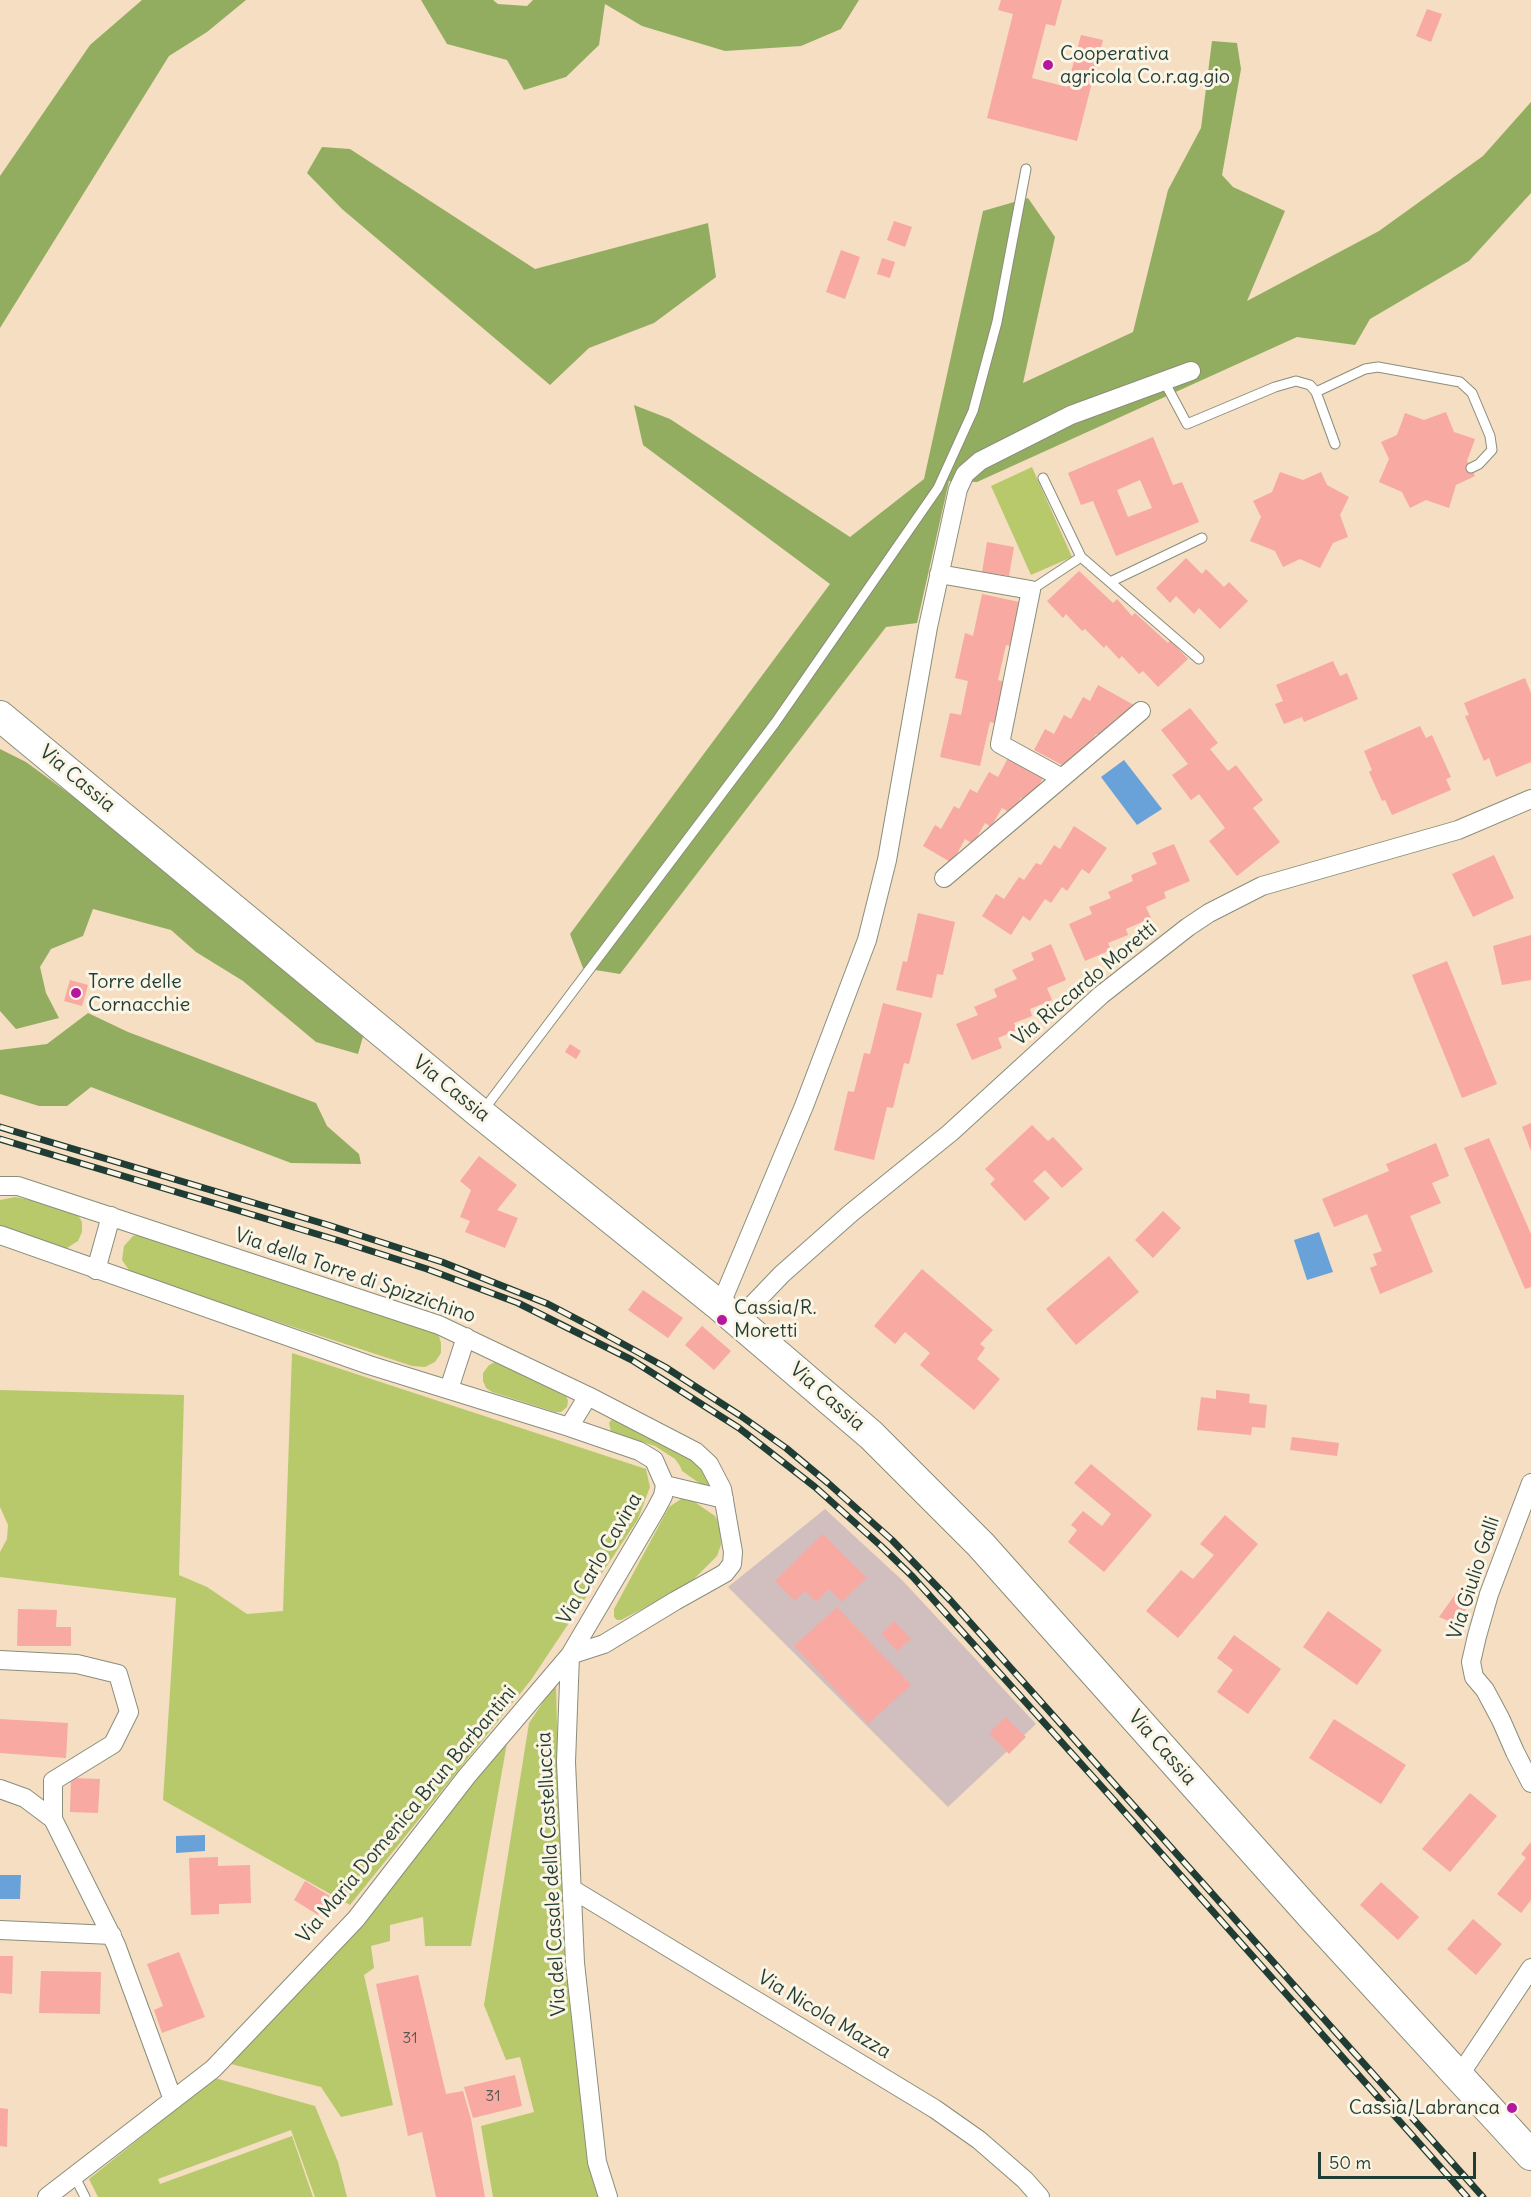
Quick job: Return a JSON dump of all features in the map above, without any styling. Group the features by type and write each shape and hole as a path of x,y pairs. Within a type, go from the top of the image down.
{"main road":[{"name":"Via Cassia","path":"0,716 481,1114 729,1313 871,1434 981,1545 1311,1915 1531,2155"}],"street":[{"path":"729,1313 867,940 887,860 927,627 958,489 965,474 980,461 1071,415 1191,371"},
{"path":"939,574 1031,590 1000,744 1062,778"},
{"path":"944,878 1141,711"},
{"name":"Via Riccardo Moretti","path":"729,1313 782,1274 950,1133 1101,995 1209,913 1262,886 1458,830 1531,799"},
{"name":"Via della Torre di Spizzichino","path":"0,1186 18,1186 111,1216 407,1313 466,1337 696,1452 709,1464 717,1477 724,1498"},
{"path":"96,1270 111,1216"},
{"path":"0,1235 369,1365 570,1427 639,1451 654,1460 665,1485 724,1498 733,1552 732,1564 725,1573 604,1644 570,1655"},
{"path":"449,1389 466,1337"},
{"path":"570,1427 588,1396"},
{"name":"Via Giulio Galli","path":"1531,1483 1489,1594 1471,1662 1474,1677 1497,1712 1531,1783"},
{"name":"Via Carlo Cavina","path":"570,1655 655,1511 663,1496 665,1485"},
{"name":"Via del Casale della Castelluccia","path":"570,1655 566,1762 576,1963 597,2162 608,2197"},
{"name":"Via Maria Domenica Brun Barbantini","path":"46,2197 213,2069 356,1919 467,1776 570,1655"},
{"path":"0,1660 77,1664 118,1674 129,1712 113,1744 53,1781 53,1819"},
{"path":"0,1789 25,1798 53,1819 112,1935 173,2100"},
{"name":"Via Nicola Mazza","path":"572,1889 935,2109 979,2140 1025,2180 1040,2197"},
{"path":"0,1930 112,1935"},
{"path":"1459,2076 1531,1968"}],"lane":[{"path":"481,1114 775,723 938,488 973,411 997,322 1026,169"},
{"path":"1316,392 1365,369 1378,367 1460,382 1472,393 1490,436 1492,450 1479,464 1471,468"},
{"path":"1164,381 1187,424 1275,387 1296,381 1310,386 1316,392 1335,444"},
{"path":"1043,478 1081,556 1199,659"},
{"path":"1110,582 1202,538"},
{"path":"1031,590 1081,556"},
{"path":"74,2175 85,2197"}],"shaded area":[{"path":"825,1509 902,1580 1036,1724 948,1807 728,1587"}],"green space":[{"path":"142,0 246,0 207,32 169,56 0,328 0,176 90,45"},
{"path":"421,0 493,0 498,4 527,6 533,0 859,0 841,29 801,46 725,51 642,26 605,4 599,45 566,77 524,90 507,60 447,44"},
{"path":"1212,41 1237,43 1241,69 1222,175 1233,187 1285,211 1247,301 1379,231 1483,156 1531,102 1531,193 1469,261 1370,319 1355,345 1297,337 977,482 949,481 917,623 886,627 620,974 583,968 570,934 830,584 643,445 634,405 670,419 850,537 924,479 983,211 1028,198 1055,237 1023,383 1133,332 1168,190 1201,128"},
{"path":"322,147 350,149 535,269 708,223 716,277 654,323 589,348 550,385 342,209 307,173"},
{"path":"1032,467 1072,557 1031,575 991,486"},
{"path":"0,749 26,762 221,905 364,1033 358,1054 316,1042 243,981 196,952 171,930 93,909 83,936 51,949 40,967 46,993 59,1018 16,1029 0,1011"},
{"path":"88,1013 128,1032 316,1103 327,1126 359,1154 361,1164 291,1163 91,1087 67,1106 39,1106 0,1094 0,1050 47,1044"},
{"path":"15,1197 67,1207 76,1212 82,1222 82,1232 78,1241 67,1248 54,1248 0,1230 0,1200"},
{"path":"148,1233 438,1333 441,1353 435,1362 425,1367 412,1366 138,1276 129,1270 122,1260 124,1246 133,1236"},
{"path":"292,1353 646,1469 650,1487 638,1519 531,1680 350,1905 163,1800 176,1598 0,1577 0,1552 7,1539 8,1525 0,1507 0,1390 184,1395 179,1575 207,1587 247,1614 283,1611"},
{"path":"497,1361 566,1395 567,1407 561,1412 555,1412 492,1392 486,1388 483,1373 489,1365"},
{"path":"612,1419 617,1419 698,1464 705,1471 711,1485 702,1485 682,1471 675,1459 655,1446 611,1432 609,1423"},
{"path":"689,1498 715,1516 720,1525 721,1545 717,1556 688,1585 617,1620 614,1617 614,1609 669,1507 681,1499"},
{"path":"556,1683 558,1768 601,2197 493,2197 481,2126 534,2112 520,2057 506,2060 484,2005 529,1723"},
{"path":"507,1743 471,1946 425,1946 423,1917 390,1925 390,1941 371,1946 374,1968 364,1975 393,2105 341,2117 321,2087 227,2063"},
{"path":"215,2078 315,2106 338,2162 347,2197 315,2197 291,2130 158,2179 160,2184 292,2136 313,2197 98,2197 89,2179"}],"water":[{"path":"1124,760 1162,809 1137,825 1101,777"},
{"path":"1319,1232 1333,1272 1307,1280 1294,1240"},
{"path":"205,1835 205,1851 176,1853 176,1836"},
{"path":"0,1875 21,1875 20,1899 0,1899"}],"building":[{"path":"1001,0 1062,0 1055,26 1046,24 1032,78 1067,87 1081,35 1103,40 1077,141 987,118 1013,14 998,10"},
{"path":"1427,9 1442,14 1431,42 1416,36"},
{"path":"894,221 912,227 905,247 887,240"},
{"path":"841,250 860,257 845,299 826,292"},
{"path":"882,258 895,262 890,278 877,274"},
{"path":"1446,412 1454,432 1475,439 1467,461 1475,476 1456,485 1449,508 1426,500 1410,508 1402,492 1379,482 1389,459 1381,442 1397,435 1405,413 1424,420"},
{"path":"1153,437 1173,485 1182,482 1199,522 1116,556 1093,501 1081,505 1068,473","holes":["1140,480 1152,508 1128,517 1117,490"]},
{"path":"1280,472 1303,480 1321,472 1327,485 1349,497 1340,515 1348,537 1333,543 1320,568 1300,559 1283,567 1275,551 1250,541 1261,517 1253,501 1272,492"},
{"path":"987,542 1014,547 1009,576 982,572"},
{"path":"1186,558 1202,574 1206,569 1224,587 1229,582 1248,601 1220,629 1199,608 1194,614 1176,596 1170,603 1156,588"},
{"path":"1079,571 1113,603 1117,599 1132,616 1135,613 1168,643 1170,640 1188,659 1158,687 1143,671 1139,674 1122,656 1119,659 1106,645 1104,648 1085,629 1082,631 1066,614 1063,618 1047,601"},
{"path":"982,594 1024,603 1014,647 1006,645 998,680 1008,683 999,724 990,722 980,766 940,757 950,713 961,715 968,681 955,678 965,633 973,636"},
{"path":"1333,661 1340,676 1347,673 1358,699 1304,722 1302,717 1284,724 1275,704 1283,701 1276,685"},
{"path":"1525,678 1531,693 1531,762 1496,777 1489,758 1484,761 1465,716 1469,715 1464,703"},
{"path":"1098,685 1134,705 1125,722 1116,718 1105,738 1096,734 1084,754 1078,751 1068,768 1034,750 1045,729 1054,734 1064,715 1071,719 1083,697 1090,701"},
{"path":"1190,708 1218,743 1210,749 1228,771 1236,765 1263,800 1253,808 1280,842 1237,876 1209,841 1225,828 1199,794 1191,800 1172,775 1188,764 1161,730"},
{"path":"1420,726 1426,738 1432,735 1451,777 1446,779 1451,790 1392,815 1385,800 1382,801 1369,772 1372,770 1364,751"},
{"path":"1008,758 1043,778 1029,802 1021,798 1012,814 1002,808 991,827 985,823 973,844 965,839 952,863 923,846 935,825 941,829 954,806 959,809 970,789 977,793 989,772 998,777"},
{"path":"1074,826 1107,848 1089,874 1082,869 1067,891 1062,887 1051,903 1045,899 1030,921 1023,916 1011,935 982,916 996,894 1004,899 1019,877 1024,880 1036,863 1041,865 1054,845 1060,849"},
{"path":"1174,844 1190,881 1164,892 1166,898 1146,907 1151,918 1126,929 1128,935 1108,943 1111,950 1085,961 1069,924 1092,914 1089,907 1111,898 1108,892 1133,881 1131,875 1157,864 1152,853"},
{"path":"1494,855 1514,898 1473,917 1452,874"},
{"path":"918,913 955,922 943,975 937,974 932,998 896,990 903,961 907,962"},
{"path":"1531,935 1531,980 1502,985 1493,946"},
{"path":"1051,944 1066,980 1047,988 1052,1000 1030,1009 1032,1016 1014,1023 1017,1030 998,1038 1002,1048 972,1060 956,1024 978,1015 974,1007 997,997 994,989 1017,979 1012,970 1034,960 1031,953"},
{"path":"1447,961 1497,1084 1462,1098 1412,975"},
{"name":"Torre delle Cornacchie","path":"70,980 88,985 82,1006 64,1001"},
{"path":"883,1003 922,1013 909,1064 904,1063 893,1108 887,1107 874,1160 834,1150 848,1091 854,1092 864,1053 870,1054"},
{"path":"570,1044 581,1051 576,1059 565,1052"},
{"path":"1531,1123 1531,1151 1522,1127"},
{"path":"1032,1125 1048,1141 1053,1137 1083,1169 1062,1188 1045,1170 1033,1181 1050,1198 1025,1221 990,1184 995,1179 985,1169"},
{"path":"1489,1138 1531,1234 1531,1287 1525,1289 1464,1148"},
{"path":"1436,1143 1449,1176 1432,1183 1441,1203 1410,1216 1433,1272 1380,1294 1370,1268 1377,1265 1373,1254 1382,1251 1367,1214 1334,1227 1322,1199 1389,1171 1386,1164"},
{"path":"479,1156 517,1185 497,1210 518,1218 505,1248 465,1232 470,1221 460,1217 471,1190 460,1181"},
{"path":"1163,1211 1181,1228 1153,1258 1135,1240"},
{"path":"1109,1256 1139,1292 1076,1345 1046,1309"},
{"path":"922,1269 993,1330 980,1344 985,1348 977,1359 1000,1379 974,1410 920,1365 930,1353 905,1332 895,1344 874,1326"},
{"path":"643,1290 683,1318 668,1338 628,1310"},
{"path":"702,1326 731,1351 714,1370 685,1345"},
{"path":"1216,1390 1250,1394 1249,1403 1267,1405 1265,1428 1252,1427 1251,1435 1197,1430 1201,1397 1216,1399"},
{"path":"1292,1437 1339,1443 1337,1456 1290,1450"},
{"path":"1091,1464 1152,1515 1104,1572 1068,1542 1077,1530 1071,1525 1083,1511 1102,1526 1111,1514 1074,1483"},
{"path":"1225,1515 1258,1544 1178,1638 1146,1611 1181,1570 1193,1579 1214,1555 1200,1544"},
{"path":"823,1534 867,1578 842,1602 829,1589 816,1602 805,1591 795,1601 775,1581"},
{"path":"1462,1585 1471,1589 1463,1619 1456,1616 1453,1623 1439,1617"},
{"path":"837,1607 911,1685 868,1724 794,1646"},
{"path":"18,1609 57,1610 56,1627 71,1627 71,1646 17,1646"},
{"path":"1328,1611 1382,1650 1357,1685 1303,1647"},
{"path":"894,1621 911,1639 897,1651 881,1634"},
{"path":"1234,1635 1281,1669 1248,1714 1217,1692 1233,1670 1217,1658"},
{"path":"1006,1717 1026,1737 1009,1754 989,1733"},
{"path":"0,1719 68,1723 66,1758 0,1753"},
{"path":"1334,1719 1406,1765 1381,1804 1309,1758"},
{"path":"71,1778 100,1779 98,1813 70,1812"},
{"path":"1470,1793 1497,1816 1450,1872 1422,1849"},
{"path":"1531,1842 1531,1900 1521,1913 1497,1894 1526,1858 1521,1854"},
{"path":"218,1857 218,1866 250,1865 251,1903 219,1904 219,1914 191,1915 189,1858"},
{"path":"305,1881 330,1896 318,1915 294,1900"},
{"path":"1381,1882 1419,1917 1398,1940 1360,1905"},
{"path":"1473,1919 1502,1944 1476,1975 1447,1949"},
{"path":"179,1952 205,2017 162,2033 154,2010 163,2006 147,1964"},
{"path":"0,1956 13,1956 12,1994 0,1993"},
{"path":"41,1971 101,1972 100,2014 39,2013"},
{"path":"418,1975 446,2094 463,2091 471,2119 485,2197 436,2197 422,2132 408,2136 376,1984"},
{"path":"515,2075 522,2106 473,2118 464,2087"},
{"path":"0,2108 8,2109 7,2147 0,2146"}],"railway":[{"path":"0,1127 328,1225 442,1262 548,1304 665,1367 786,1448 892,1540 951,1601 1483,2197"},
{"path":"0,1139 340,1241 427,1269 518,1303 632,1360 739,1428 815,1487 913,1577 1467,2197"}],"place":[{"name":"Cooperativa agricola Co.r.ag.gio","path":"1048,65"},
{"name":"Torre delle Cornacchie","path":"76,993"},
{"name":"Cassia/R. Moretti","path":"722,1320"},
{"name":"Cassia/Labranca","path":"1512,2108"}]}
